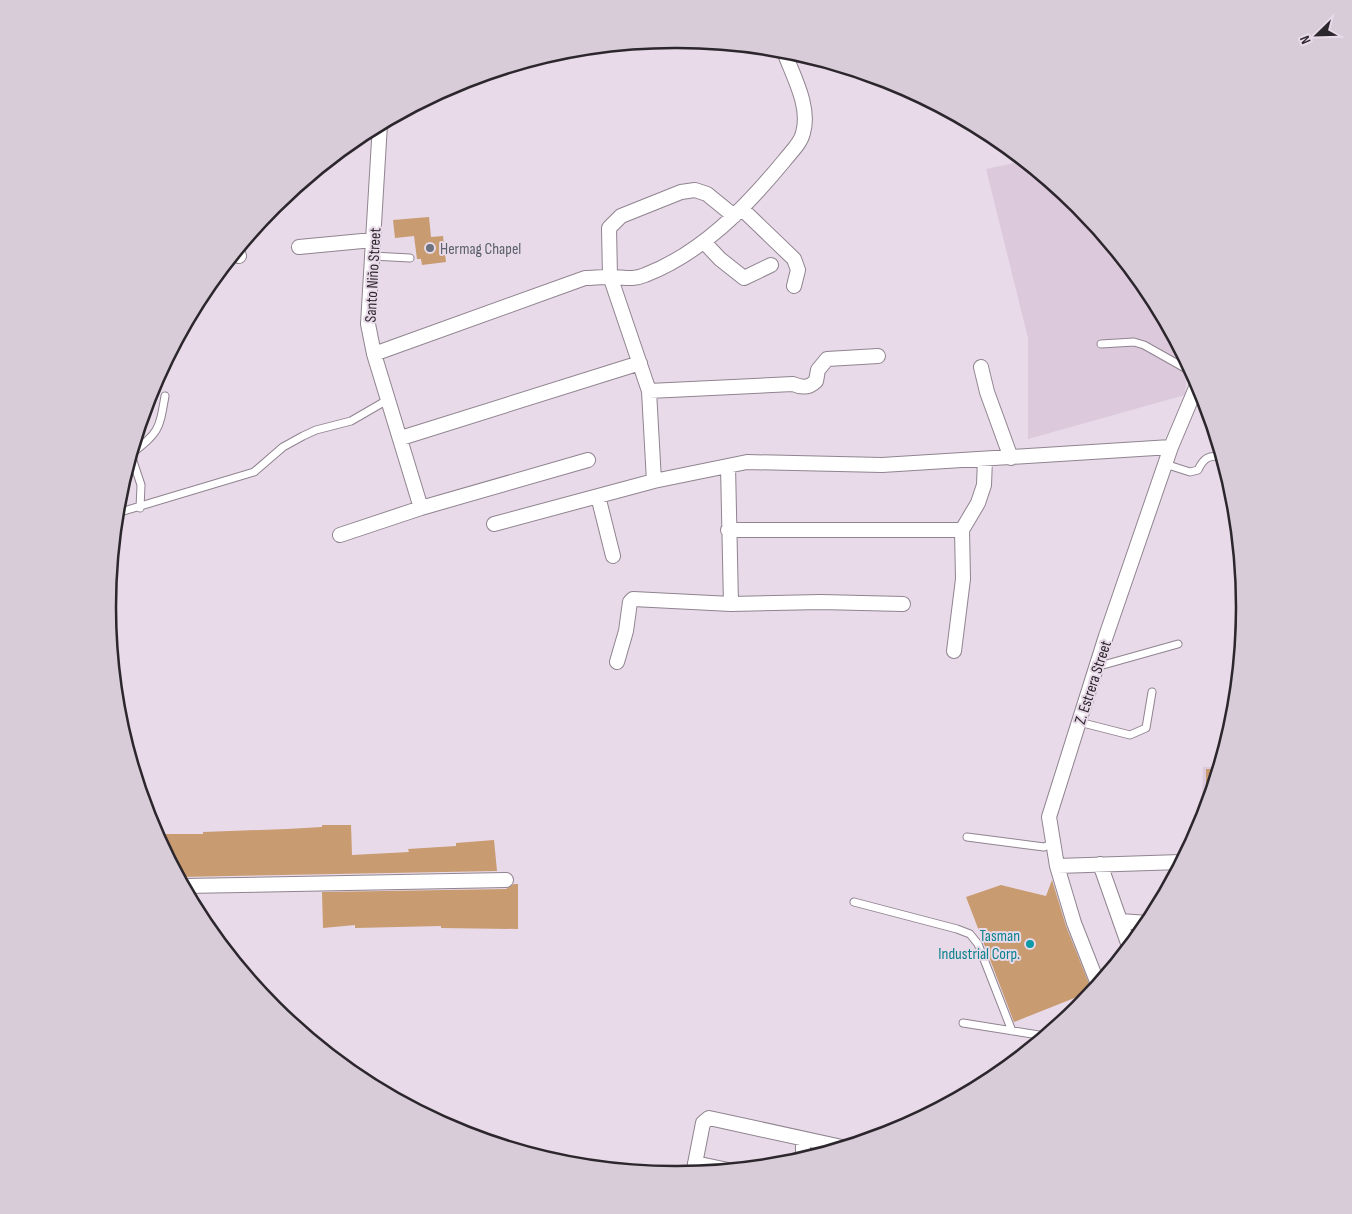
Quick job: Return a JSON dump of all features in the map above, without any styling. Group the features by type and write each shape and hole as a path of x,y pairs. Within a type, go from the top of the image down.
{"street":[{"path":"374,354 585,278 610,276 627,280 643,276 704,242 738,212 803,134 805,116 786,58"},
{"name":"Santo Niño Street","path":"379,133 368,324 374,354 421,508"},
{"path":"654,481 649,391 610,276 609,228 621,216 681,192 695,190 707,194 738,212 794,259 798,270 794,286"},
{"path":"299,247 373,240"},
{"path":"704,242 720,259 744,278 771,265"},
{"path":"649,391 793,384 800,387 810,386 816,381 818,370 827,359 878,356"},
{"path":"401,438 640,363"},
{"path":"981,366 990,401 1011,458"},
{"name":"Z. Estrera Street","path":"1095,978 1074,923 1057,866 1049,817 1096,667 1165,464 1193,394"},
{"path":"494,524 654,481 747,462 882,464 1011,458 1171,447"},
{"path":"954,651 963,580 962,530 978,503 984,485 985,459"},
{"path":"340,535 421,508 588,460"},
{"path":"728,466 731,604"},
{"path":"598,496 613,556"},
{"path":"728,530 962,530"},
{"path":"617,662 626,630 630,602 633,599 731,604 821,602 903,604"},
{"path":"1057,866 1174,862"},
{"path":"1100,864 1126,939"},
{"path":"190,886 506,880"},
{"path":"1120,921 1138,922"},
{"path":"694,1166 703,1123 709,1118 828,1145"},
{"path":"803,1139 803,1152"}],"lane":[{"path":"372,256 410,258"},
{"path":"1101,344 1134,342 1144,345 1181,366"},
{"path":"141,446 156,433 160,424 165,396"},
{"path":"125,511 254,472 283,447 303,436 351,421 389,399"},
{"path":"1165,464 1190,472 1198,470 1203,460 1207,457 1214,456"},
{"path":"135,466 141,485 140,508"},
{"path":"1096,667 1178,644"},
{"path":"1079,722 1130,735 1140,732 1146,728 1152,692"},
{"path":"967,837 1044,847 1052,844"},
{"path":"854,902 958,929 970,934 978,944 1012,1031"},
{"path":"963,1023 1037,1035"}],"shaded area":[{"path":"1016,163 1072,211 1097,238 1120,266 1161,327 1187,379 1185,395 1028,439 1028,338 986,169"},
{"path":"1203,767 1212,767 1206,787 1202,798"}],"building":[{"path":"429,217 431,237 443,236 446,262 422,265 421,259 417,259 414,236 395,238 393,220"},
{"path":"1206,769 1211,769 1206,787"},
{"path":"322,825 351,825 352,855 409,852 408,849 456,846 456,843 494,840 497,871 186,877 165,834 203,834 203,832 322,827"},
{"name":"Tasman Industrial Corp.","path":"1052,880 1066,926 1089,984 1078,997 1014,1022 966,897 1001,885 1046,896"},
{"path":"514,884 518,884 518,929 441,928 441,926 355,928 355,925 323,928 322,892 506,889"}],"place":[{"name":"Hermag Chapel","path":"430,248"},
{"name":"Tasman Industrial Corp.","path":"1030,944"}]}
